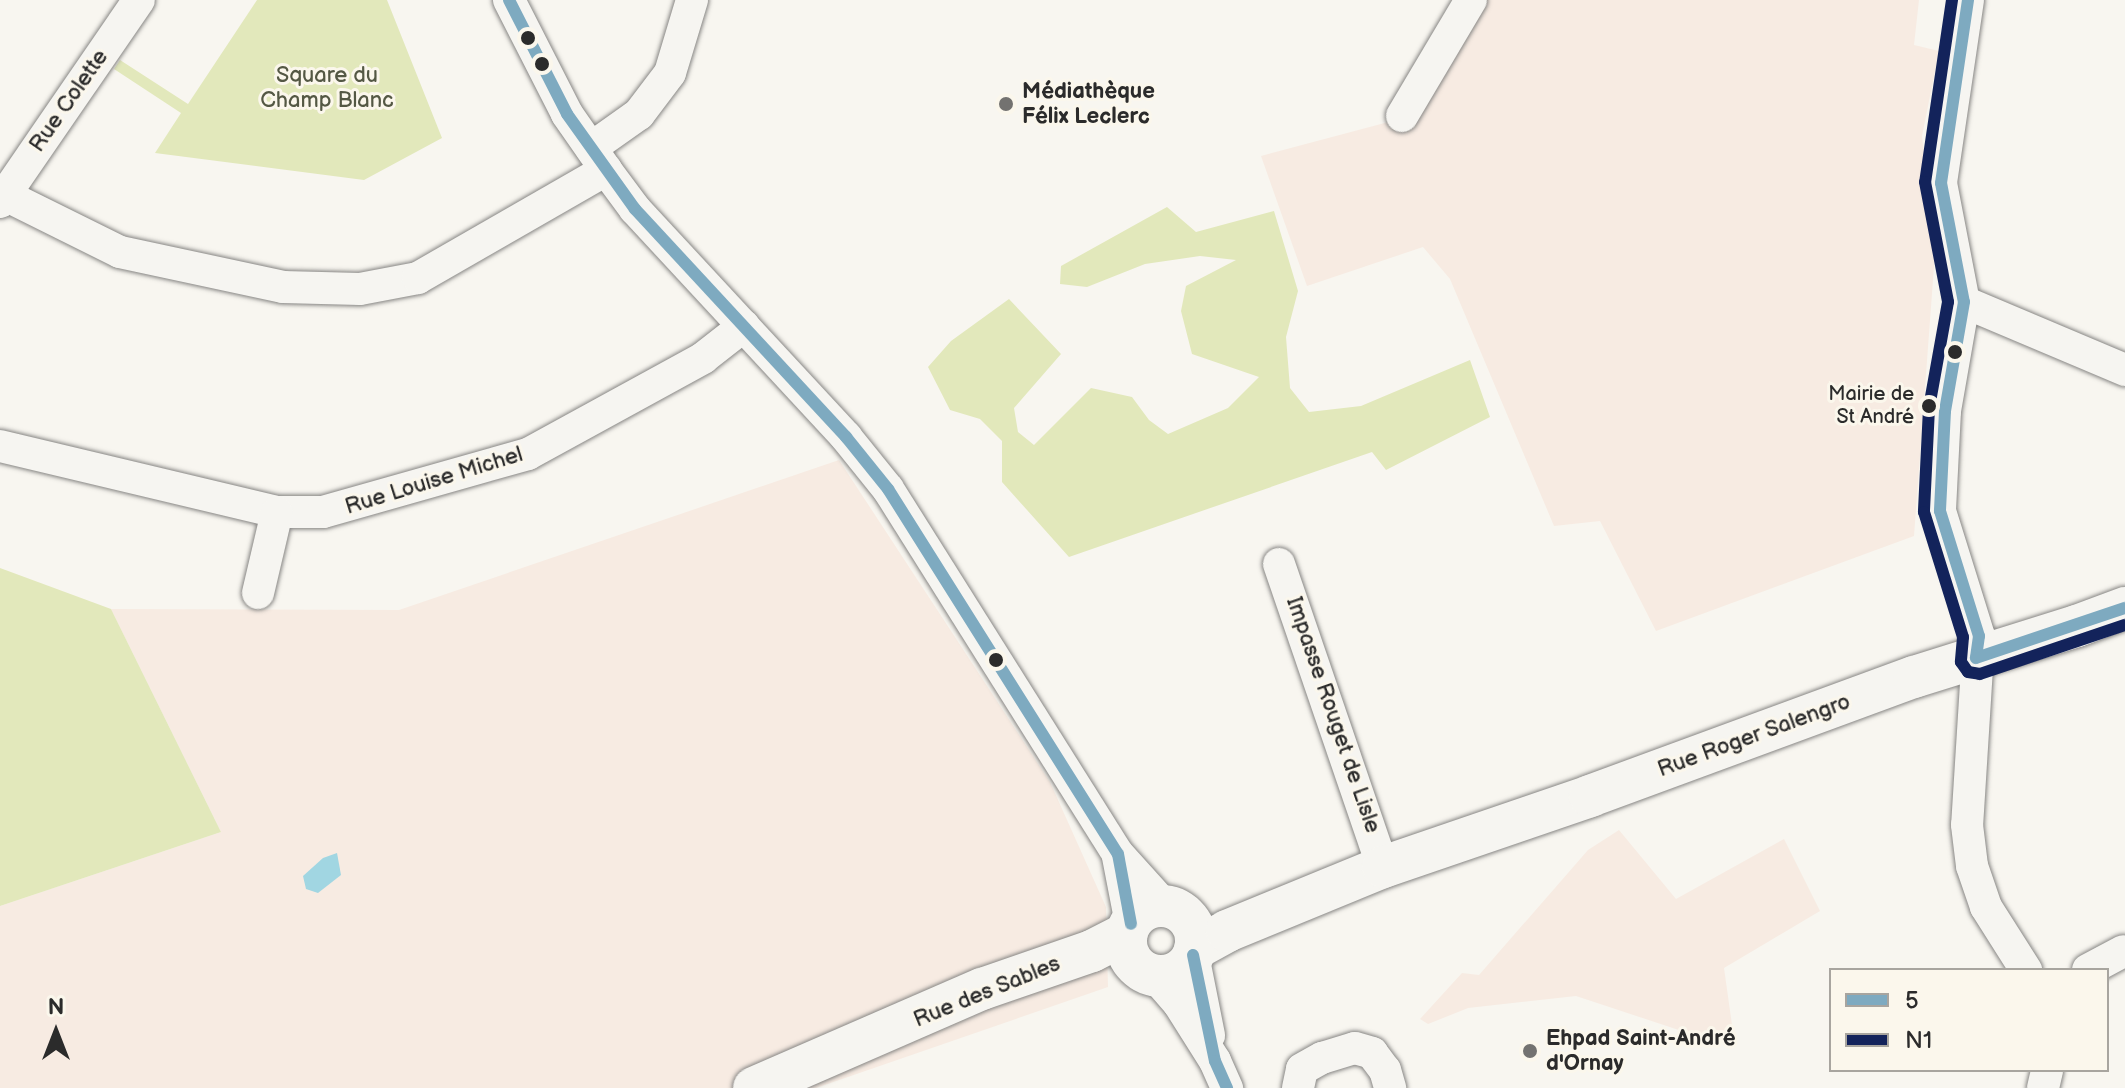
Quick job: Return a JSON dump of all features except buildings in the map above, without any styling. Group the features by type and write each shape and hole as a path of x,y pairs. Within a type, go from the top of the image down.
{"main road":[{"name":"Rue Roger Salengro","path":"1160,940 1220,913 1307,884 1383,867 2125,608"},
{"name":"Rue des Sables","path":"754,1088 846,1051 982,989 1092,951 1160,940"}],"street":[{"name":"Rue Colette","path":"3,198 139,0"},
{"path":"509,0 567,114 635,209 846,437 888,489 1118,854 1221,1075"},
{"path":"3,198 120,252 283,287 360,289 418,278 598,159 639,114 670,73 692,0"},
{"path":"1402,116 1471,0"},
{"path":"1968,0 1941,183 1964,302 1945,411 1940,511 1979,636 1967,825 1972,866 1986,907 2025,968"},
{"path":"1964,302 2125,370"},
{"name":"Rue Louise Michel","path":"0,446 277,512 323,512 363,504 528,454 703,358 744,326"},
{"path":"258,593 277,512"},
{"name":"Impasse Rouget de Lisle","path":"1279,564 1383,867"},
{"path":"1160,940 1179,1004 1221,1075"},
{"path":"2092,968 2123,951"},
{"path":"1298,1088 1302,1069 1322,1058 1355,1048 1372,1053 1385,1070 1390,1088"}],"shaded area":[{"path":"1482,0 1919,0 1914,45 1939,51 1922,136 1935,253 1914,536 1656,631 1600,521 1554,526 1450,279 1423,247 1307,286 1261,156 1411,116"},
{"path":"839,460 1050,782 1106,907 1108,987 816,1088 0,1088 0,906 221,832 111,609 399,610"},
{"path":"1619,830 1676,899 1784,839 1820,911 1724,968 1733,1032 1703,1038 1576,996 1468,1008 1428,1024 1420,1019 1462,973 1479,975 1588,850"}],"green space":[{"name":"Square du Champ Blanc","path":"257,0 387,0 442,138 364,180 155,153 181,113 114,69 120,60 188,104"},
{"path":"1167,207 1196,232 1274,211 1298,291 1286,337 1290,388 1309,412 1361,406 1470,360 1490,417 1386,470 1372,452 1069,557 1002,482 1002,441 980,419 950,410 928,367 951,341 1009,299 1061,354 1014,408 1018,432 1034,445 1091,388 1132,397 1149,420 1168,434 1228,408 1259,377 1192,354 1181,311 1186,286 1236,260 1200,256 1145,264 1087,287 1060,284 1061,266"},
{"path":"0,568 111,609 221,832 0,906"}],"water":[{"path":"337,853 341,875 318,893 306,889 303,876 323,858"}],"transit line":[{"name":"5","path":"509,0 567,114 635,209 846,437 888,489 1118,854 1131,924"},
{"name":"N1","path":"1952,0 1925,182 1948,302 1929,408 1924,512 1963,637 1961,662 1968,672 1980,674 2125,625"},
{"name":"5","path":"1968,0 1941,183 1964,302 1945,411 1940,511 1979,636 1976,658"},
{"name":"5","path":"1976,658 2125,608"},
{"name":"5","path":"1193,955 1215,1061 1227,1088"}],"place":[{"name":"Médiathèque Félix Leclerc","path":"1006,104"},
{"name":"Mairie de St André","path":"1929,406"},
{"name":"Ehpad Saint-André d'Ornay","path":"1530,1051"}]}
